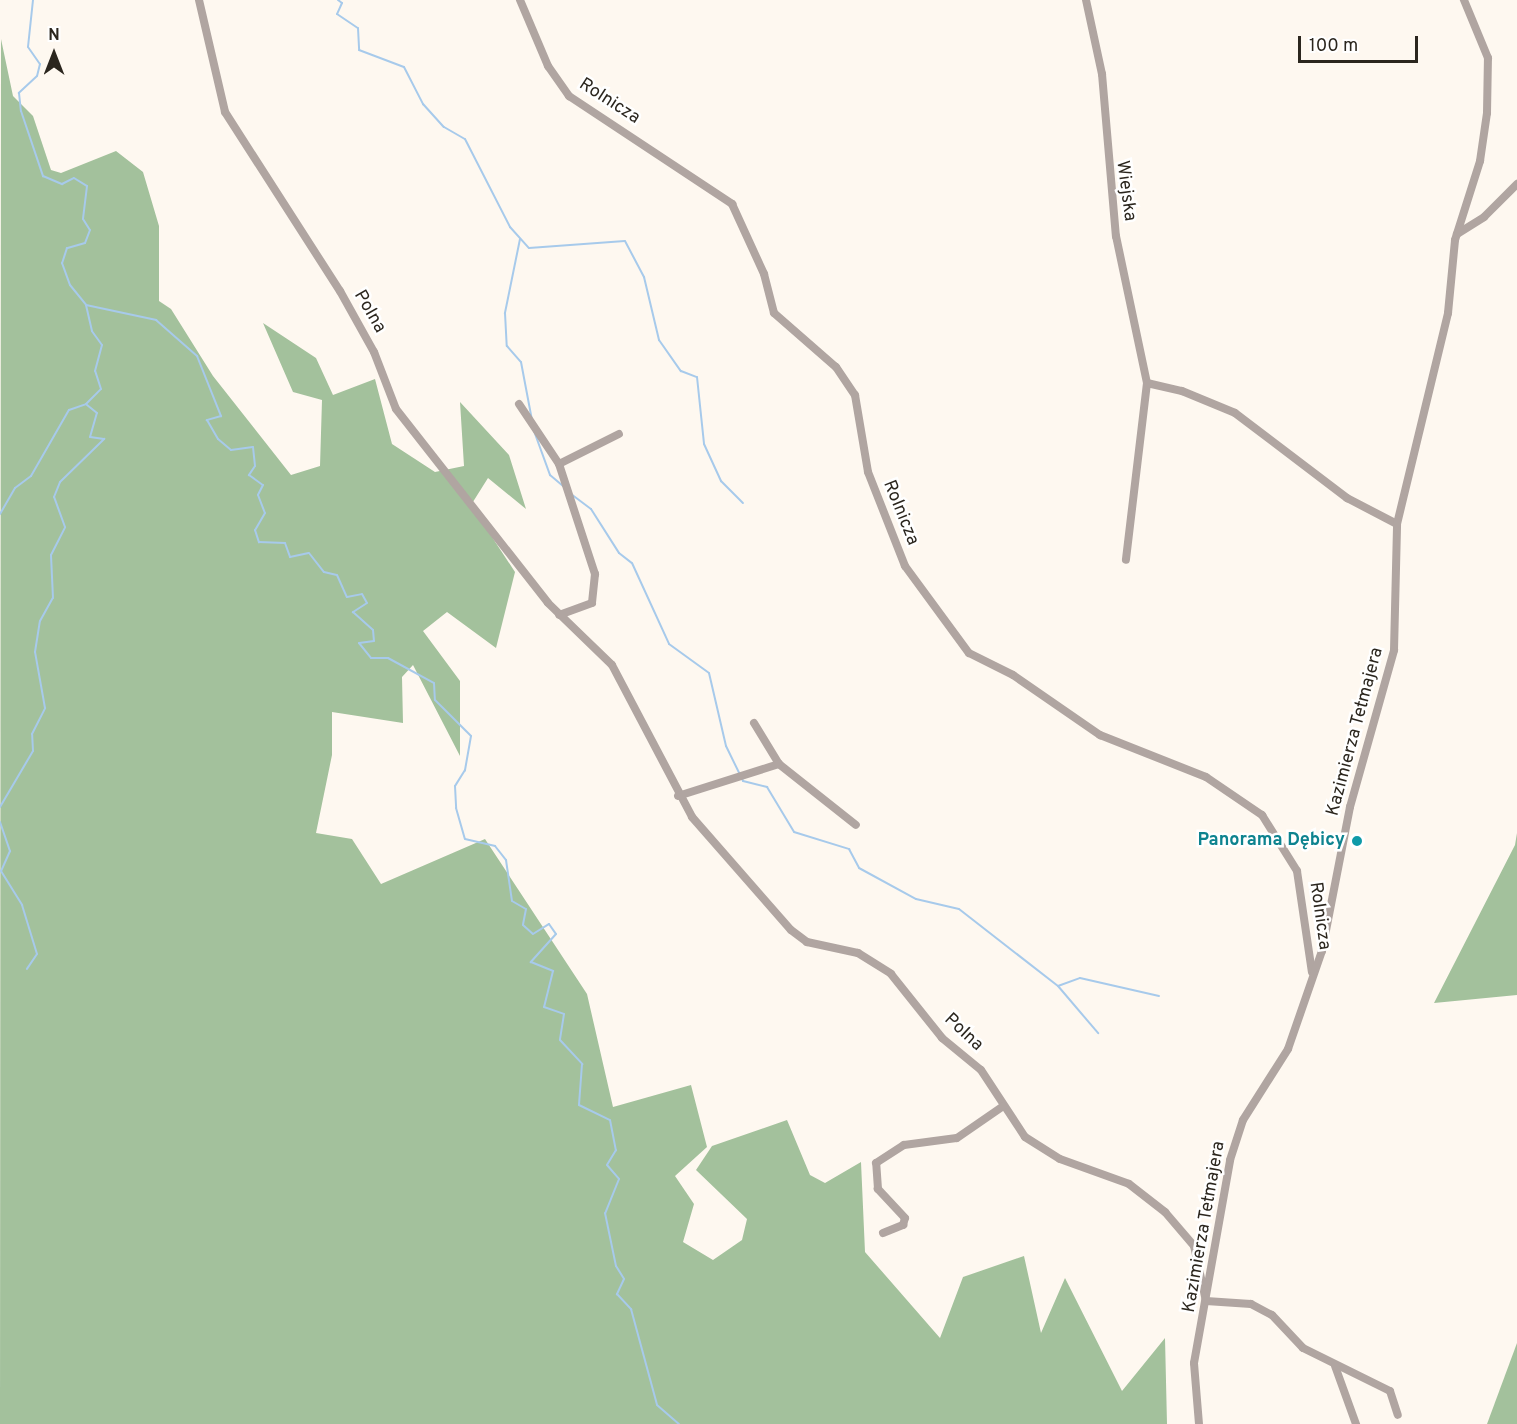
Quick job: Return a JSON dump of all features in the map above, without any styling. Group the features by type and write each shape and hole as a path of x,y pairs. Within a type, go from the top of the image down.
{"street":[{"name":"Polna","path":"199,0 225,112 340,291 374,352 396,409 559,615 612,665 678,796 791,930 807,942 858,953 891,974 942,1038 981,1071 1002,1107 1040,1148 1129,1184 1165,1212 1194,1246 1206,1301"},
{"name":"Rolnicza","path":"520,0 548,66 569,96 732,204 764,274 774,313 829,360 855,395 868,471 905,566 969,653 1013,675 1100,735 1206,777 1262,815 1297,872 1312,972"},
{"name":"Wiejska","path":"1086,0 1102,74 1116,236 1136,350 1147,383 1126,560"},
{"name":"Kazimierza Tetmajera","path":"1199,1424 1193,1374 1236,1137 1288,1049 1312,972 1329,928 1350,807 1394,650 1397,524 1448,313 1457,234 1480,161 1490,76 1485,48 1464,0"},
{"path":"1457,234 1485,217 1517,184"},
{"path":"1147,383 1235,413 1347,498 1397,524"},
{"path":"519,404 559,464 596,586 592,603 559,615"},
{"path":"559,464 619,434"},
{"path":"754,723 779,764 856,825"},
{"path":"678,796 779,764"},
{"path":"883,1233 903,1225 905,1218 879,1189 876,1163 904,1145 957,1138 1002,1107"},
{"path":"1206,1301 1251,1304 1272,1315 1303,1348 1335,1366 1390,1391 1398,1415"},
{"path":"1335,1366 1356,1424"}],"green space":[{"path":"1,39 13,96 33,116 51,170 61,173 116,151 143,172 159,226 159,301 171,309 213,376 291,475 320,466 322,400 293,392 263,323 316,358 333,395 375,379 392,444 435,472 464,466 460,402 509,455 526,509 488,478 471,505 515,572 496,648 447,612 423,631 460,681 460,756 413,665 402,677 403,723 332,712 332,755 316,833 352,839 381,884 485,839 587,994 613,1107 691,1085 707,1147 675,1176 694,1204 683,1242 713,1260 742,1240 747,1219 696,1170 712,1146 787,1120 810,1175 825,1183 861,1162 865,1252 940,1338 963,1277 1024,1256 1041,1333 1065,1278 1122,1391 1165,1338 1167,1424 0,1424"},
{"path":"1517,833 1517,995 1434,1003 1515,845"},
{"path":"1517,1343 1517,1424 1487,1424"}],"waterway":[{"path":"33,0 28,47 40,64 37,76 19,93 21,111 43,176 62,184 74,178 87,186 83,219 90,230 85,243 67,248 62,263 70,285 86,305 156,320 197,356 221,416 207,420 218,439 231,450 253,447 255,466 249,475 263,485 258,495 265,513 255,530 259,542 285,543 290,557 309,553 324,572 337,575 347,597 362,594 367,603 353,612 373,630 374,641 359,643 371,658 388,658 434,683 435,700 471,736 465,770 455,786 456,808 465,839 495,846 506,860 512,901 526,909 523,925 533,934 549,924 556,934 531,962 553,971 544,1007 564,1014 560,1040 582,1064 579,1105 610,1120 616,1150 607,1165 619,1179 605,1213 616,1266 624,1279 617,1294 631,1309 657,1405 679,1424"},
{"path":"338,0 342,3 337,14 358,28 359,50 404,67 423,104 444,127 465,139 510,227 529,248 625,241 644,277 659,340 681,371 697,377 704,444 721,481 743,503"},
{"path":"520,239 505,313 507,346 521,362 532,420"},
{"path":"0,807 33,751 32,734 45,708 35,652 40,621 53,598 51,555 65,527 54,497 60,482 104,439 90,437 97,413 86,404 101,389 95,371 102,345 92,331 86,305"},
{"path":"0,514 15,488 31,476 69,410 86,404"},
{"path":"534,431 550,475 563,486"},
{"path":"571,494 591,509 619,553 632,563 669,644 709,673 726,746 743,781 767,787 794,832 849,849 859,868 916,899 959,909 1058,986 1080,978 1159,996"},
{"path":"0,822 10,851 1,871 22,905 37,954 27,969"},
{"path":"1058,986 1098,1033"}],"place":[{"name":"Panorama Dębicy","path":"1357,841"}]}
